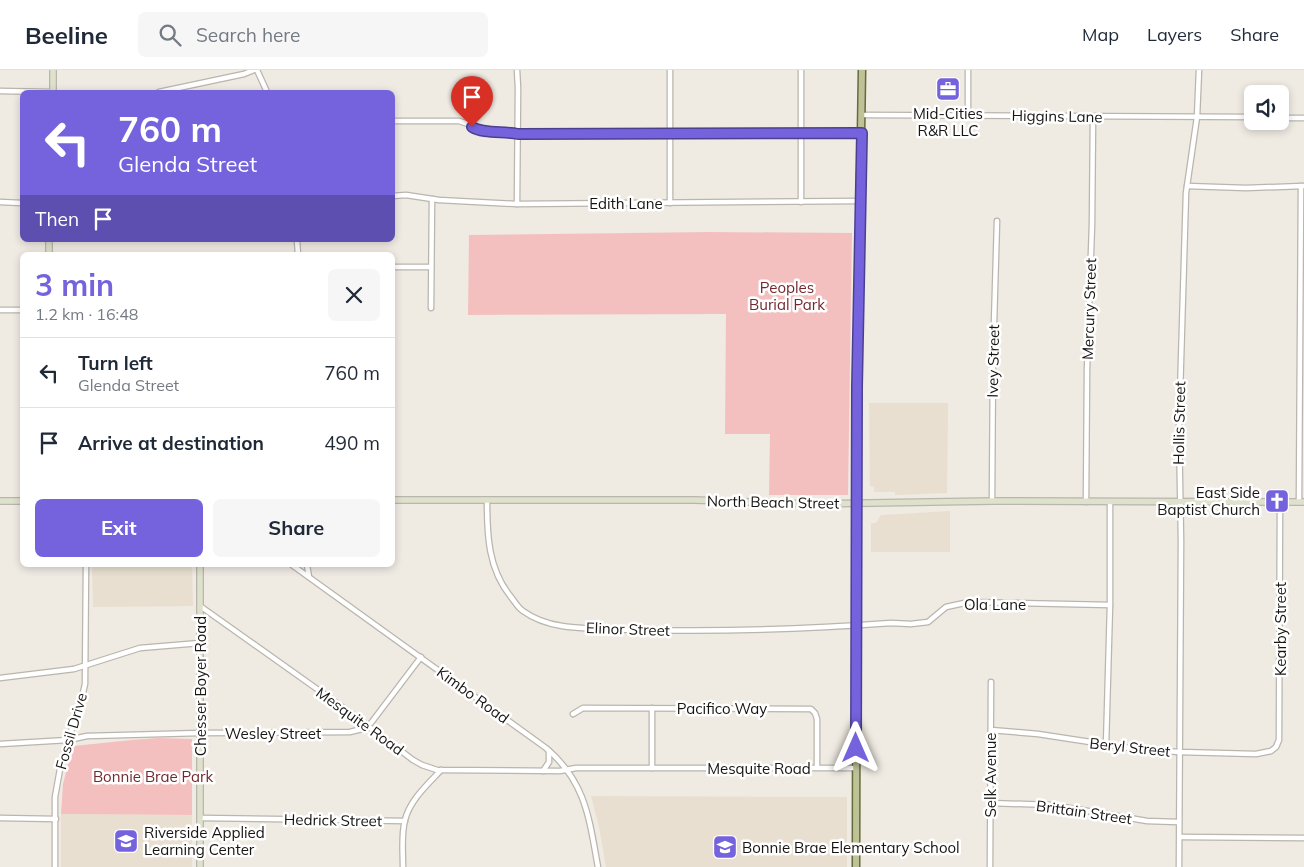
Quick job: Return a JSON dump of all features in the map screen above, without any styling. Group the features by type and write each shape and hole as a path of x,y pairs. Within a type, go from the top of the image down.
{"main road":[{"path":"53,70 53,90"},
{"path":"856,867 856,626 862,70"},
{"path":"0,501 20,500"},
{"name":"North Beach Street","path":"395,500 695,500 769,503 992,501 1302,502"},
{"name":"Chesser Boyer Road","path":"200,567 202,818 200,867"}],"street":[{"path":"168,90 255,70 266,90"},
{"path":"517,70 517,204"},
{"path":"670,70 670,203"},
{"path":"801,70 801,202"},
{"path":"968,70 968,114"},
{"name":"Hollis Street","path":"1179,867 1181,570 1179,428 1186,186 1197,117 1199,70"},
{"path":"0,91 20,91"},
{"name":"Higgins Lane","path":"862,115 968,114 1093,117 1244,117"},
{"name":"Mercury Street","path":"1086,502 1093,117"},
{"path":"1289,118 1304,118"},
{"path":"395,121 459,121 468,124 478,131 503,131 518,134 862,133"},
{"path":"1186,186 1246,188 1303,186 1302,502"},
{"name":"Edith Lane","path":"395,196 406,195 432,199 517,204 860,201"},
{"path":"431,308 432,199"},
{"path":"0,202 20,203"},
{"name":"Ivey Street","path":"992,501 993,358 997,221"},
{"path":"395,267 431,267"},
{"path":"0,310 20,310"},
{"name":"Elinor Street","path":"487,500 489,548 492,564 506,591 522,611 538,620 560,626 579,628 670,631 856,626"},
{"path":"1106,746 1110,605 1110,502"},
{"name":"Kearby Street","path":"1269,752 1276,747 1279,740 1280,502"},
{"name":"Fossil Drive","path":"55,867 55,797 60,769 85,684 86,567"},
{"name":"Kimbo Road","path":"295,567 549,751 567,769 583,798 598,867"},
{"path":"307,567 309,577"},
{"name":"Ola Lane","path":"856,626 928,622 946,606 970,602 1110,605"},
{"name":"Mesquite Road","path":"200,606 418,763 441,770 856,768"},
{"path":"0,678 74,669 140,648 200,643"},
{"path":"368,726 421,657"},
{"name":"Selk Avenue","path":"990,867 991,682"},
{"name":"Pacifico Way","path":"573,714 584,708 810,709 815,713 817,719 817,768"},
{"path":"652,708 652,768"},
{"name":"Wesley Street","path":"0,744 68,740 87,736 200,733 344,733 357,731 368,726"},
{"name":"Beryl Street","path":"991,730 1038,734 1106,746 1179,752 1246,754 1269,752"},
{"path":"543,771 549,762 549,751"},
{"path":"403,867 404,821 414,800 441,770"},
{"name":"Brittain Street","path":"990,803 1052,806 1146,821 1178,822"},
{"path":"0,818 56,819"},
{"name":"Hedrick Street","path":"202,818 404,821"},
{"path":"1180,837 1304,838"}],"shaded area":[{"path":"869,403 948,403 947,493 895,495 895,492 874,492 874,487 870,486"},
{"path":"950,511 950,552 871,552 871,523 876,523 881,515"},
{"path":"92,567 192,567 193,606 93,607"},
{"name":"Bonnie Brae Elementary School","path":"591,796 847,797 847,867 606,867"},
{"name":"Riverside Applied Learning Center","path":"61,814 192,815 192,867 61,867"}],"green space":[{"name":"Peoples Burial Park","path":"710,232 852,233 848,495 769,495 770,434 725,434 726,314 468,315 469,235"},
{"name":"Bonnie Brae Park","path":"158,738 192,739 192,815 61,814 63,784 73,746"}],"place":[{"name":"Mid-Cities R&R LLC","path":"948,89"},
{"name":"East Side Baptist Church","path":"1277,501"},
{"name":"Riverside Applied Learning Center","path":"126,841"},
{"name":"Bonnie Brae Elementary School","path":"725,847"}],"route":[{"path":"472,127 478,131 503,131 518,134 862,133 857,387 856,748"}]}
